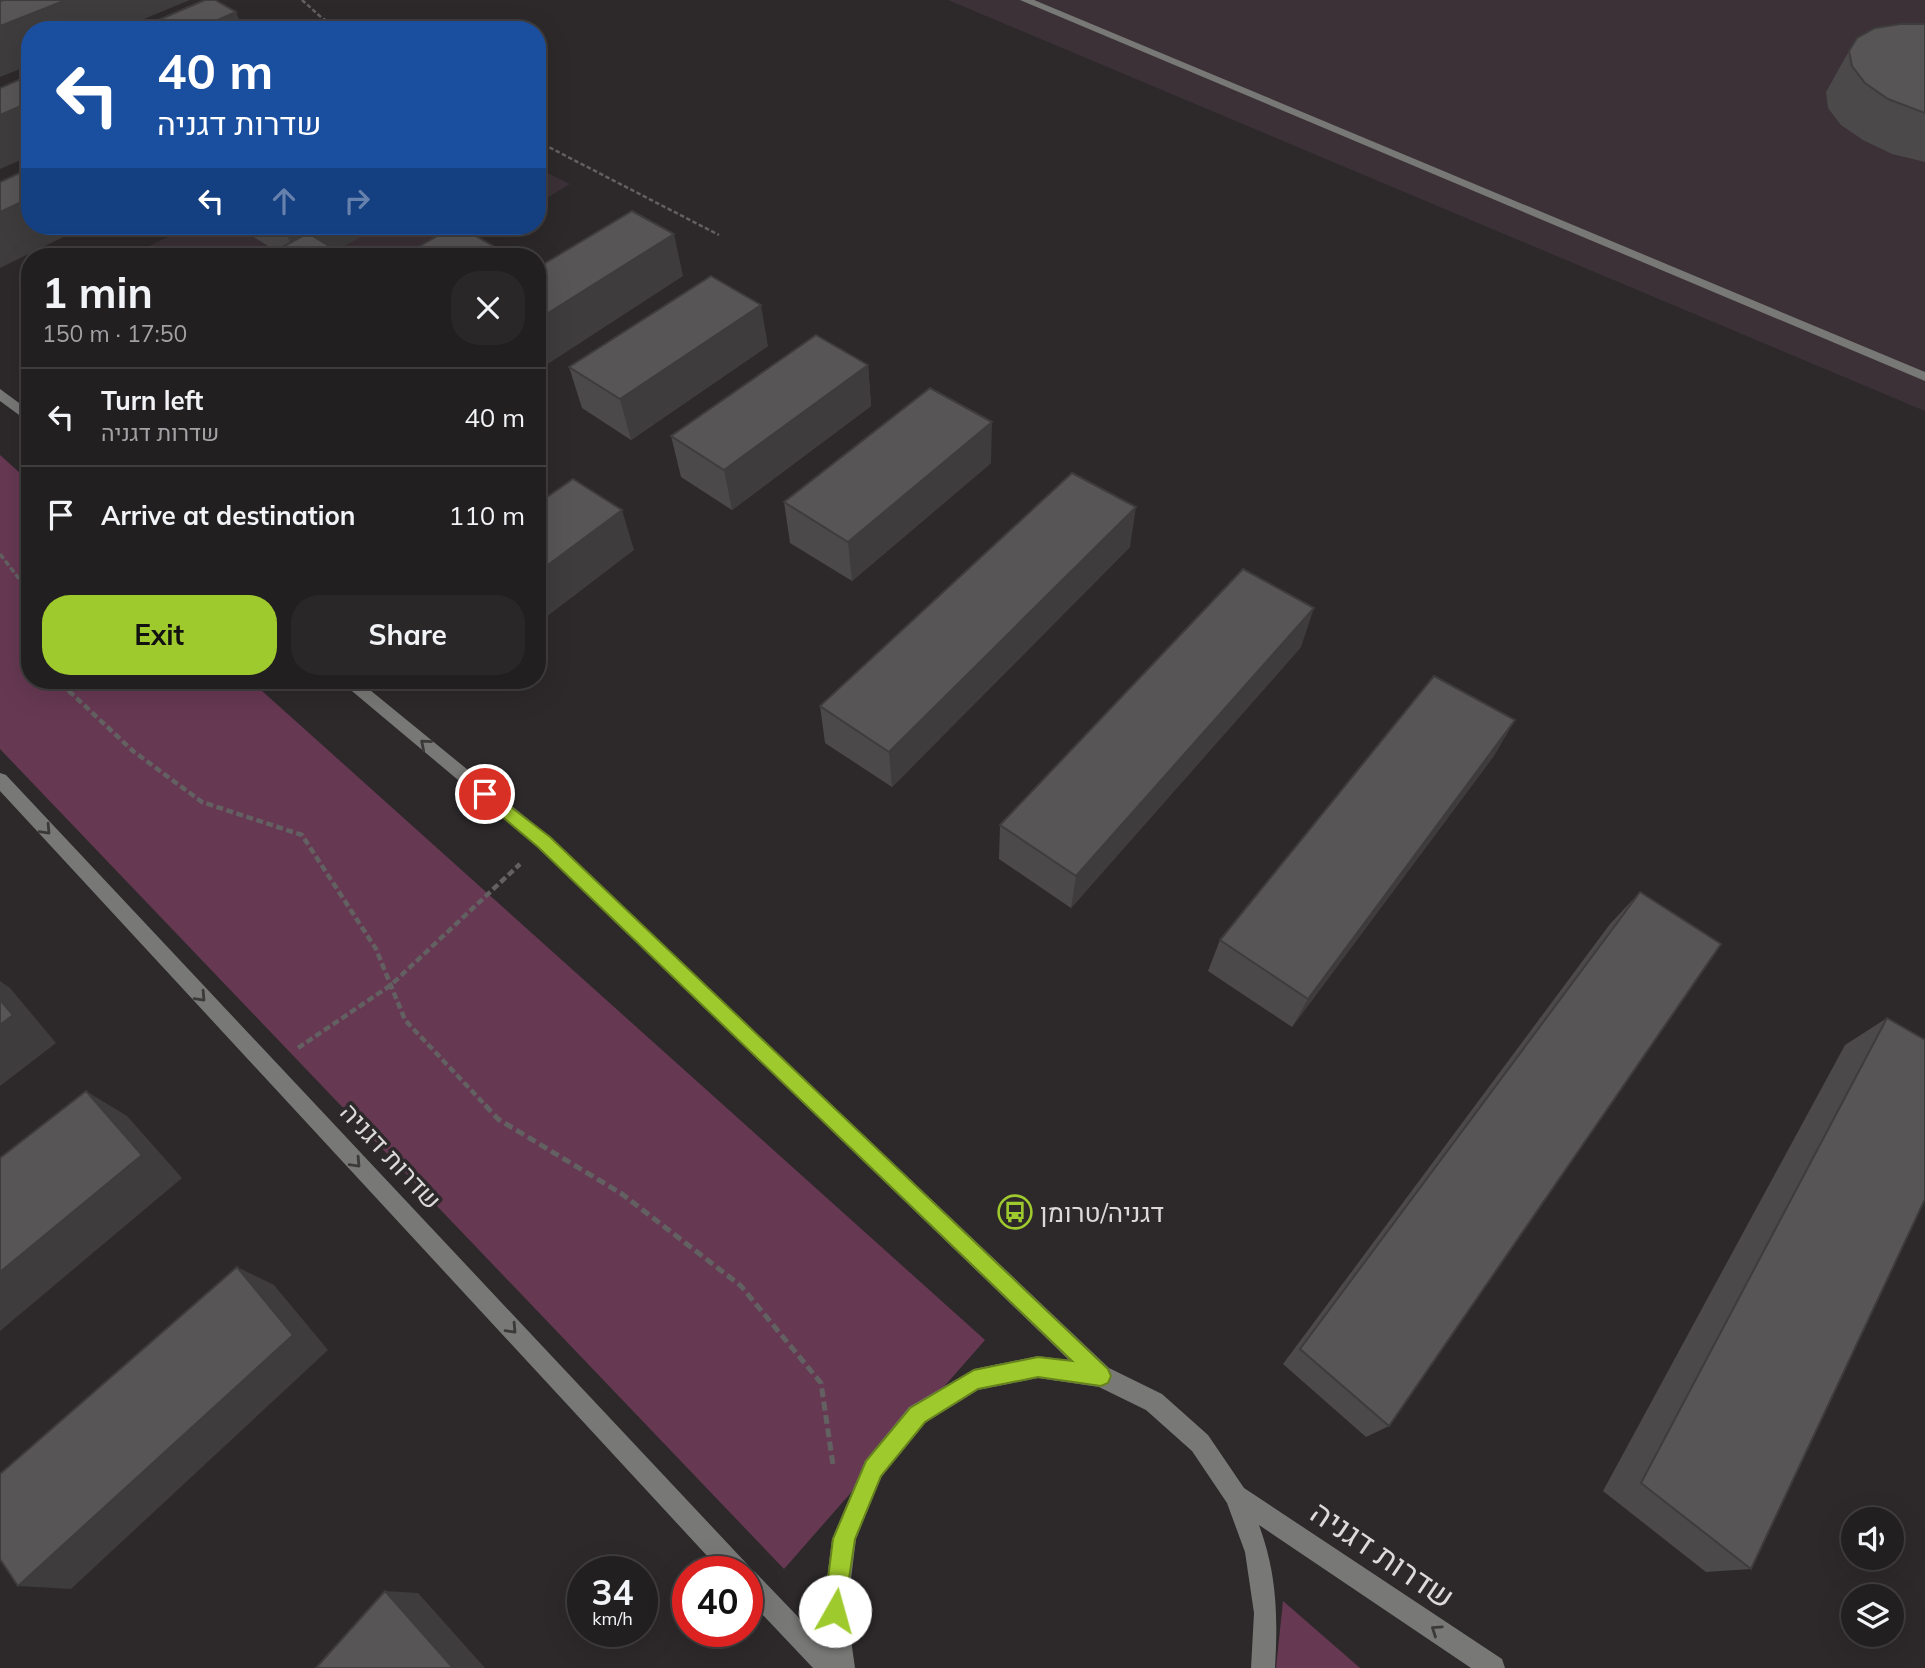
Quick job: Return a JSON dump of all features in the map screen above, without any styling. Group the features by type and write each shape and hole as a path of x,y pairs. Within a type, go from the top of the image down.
{"street":[{"path":"1025,0 1925,377"},
{"path":"0,394 21,411"},
{"path":"358,689 544,842 1101,1376 1154,1402 1200,1443 1236,1496 1257,1552 1266,1613 1263,1668"},
{"name":"שדרות דגניה","path":"0,780 724,1556"},
{"path":"843,1668 835,1611 844,1539 873,1469 918,1415 974,1380 1038,1367 1101,1376"},
{"name":"שדרות דגניה","path":"1236,1496 1493,1668"},
{"path":"763,1597 830,1668"}],"path":[{"path":"302,0 327,21"},
{"path":"546,146 719,235"},
{"path":"0,554 21,581"},
{"path":"68,689 133,751 202,802 302,835 376,949 405,1020 498,1119 622,1194 741,1286 821,1383 835,1474"},
{"path":"268,1069 391,985 544,842"}],"shaded area":[{"path":"948,0 1925,0 1925,411"},
{"path":"546,172 570,184 546,199"},
{"path":"172,235 485,235 480,238 499,248 145,248"},
{"path":"0,455 21,474 21,689 260,689 985,1340 784,1569 0,749"},
{"path":"1283,1601 1360,1668 1276,1668"}],"building":[{"path":"66,0 0,26 0,1"},
{"path":"205,0 215,0 236,12 216,21 156,21"},
{"path":"1925,24 1925,113 1888,99 1865,83 1852,66 1849,51 1857,38 1875,28"},
{"path":"21,79 21,106 0,115 0,88"},
{"path":"21,172 21,202 0,212 0,182"},
{"path":"632,211 674,234 546,314 546,263"},
{"path":"304,235 311,235 332,248 280,248"},
{"path":"439,235 474,235 495,247 493,248 416,248"},
{"path":"711,276 761,305 620,399 569,367"},
{"path":"816,335 868,365 724,470 671,436"},
{"path":"930,388 992,422 848,542 784,502"},
{"path":"1072,473 1136,507 889,752 820,706"},
{"path":"573,479 622,510 546,566 546,498"},
{"path":"1243,569 1314,608 1076,876 1000,825"},
{"path":"1434,676 1515,720 1308,999 1220,940"},
{"path":"1640,892 1721,944 1389,1426 1300,1349"},
{"path":"0,1000 13,1015 0,1025"},
{"path":"1887,1018 1925,1040 1925,1199 1751,1569 1641,1483"},
{"path":"86,1091 142,1155 0,1272 0,1158"},
{"path":"237,1267 293,1335 18,1586 0,1559 0,1474"},
{"path":"385,1591 453,1668 316,1668"}],"place":[{"name":"דגניה/טרומן","path":"1015,1212"}],"route":[{"path":"485,794 544,842 1101,1376 1038,1367 974,1380 918,1415 873,1469 844,1539 835,1611"}]}
